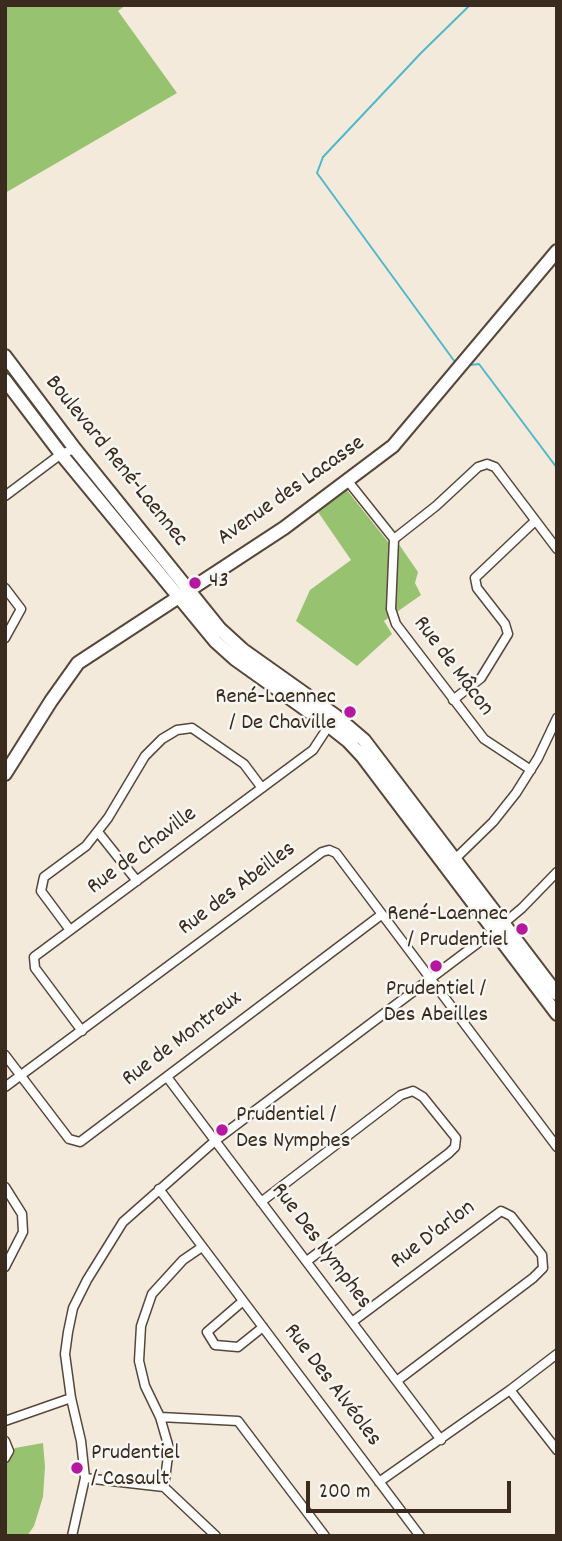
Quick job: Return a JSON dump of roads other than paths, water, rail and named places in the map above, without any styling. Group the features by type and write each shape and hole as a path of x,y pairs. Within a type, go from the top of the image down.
{"street":[{"name":"Avenue des Lacasse","path":"5,774 78,663 284,528 393,446 557,251"},
{"name":"Boulevard René-Laennec","path":"5,356 184,592 225,651 364,740 455,859 557,1014"},
{"name":"Boulevard René-Laennec","path":"5,380 61,454 184,592"},
{"path":"5,496 61,454 75,449"},
{"path":"347,480 394,539 436,506 478,467 487,464 495,467 557,549"},
{"path":"453,700 481,678 508,634 505,624 477,588 475,578 535,521"},
{"name":"Rue de Mâcon","path":"394,539 392,617 484,739 531,770"},
{"path":"5,588 21,609 5,638"},
{"path":"455,859 493,822 531,770 557,718"},
{"name":"Boulevard René-Laennec","path":"332,721 499,927 557,994"},
{"name":"Rue de Chaville","path":"82,1031 35,968 34,957 313,750 332,721"},
{"path":"70,930 41,891 44,877 86,846 98,832 152,747 162,739 184,728 192,728 244,764 262,788"},
{"path":"98,832 136,881"},
{"name":"Rue des Abeilles","path":"5,1087 322,852 329,850 336,853 557,1147"},
{"path":"72,1536 85,1478 65,1354 73,1308 123,1222 216,1140 499,927 557,872"},
{"name":"Rue de Montreux","path":"21,1075 69,1139 80,1142 381,915"},
{"path":"5,1055 21,1075"},
{"name":"Rue Des Nymphes","path":"167,1077 441,1440"},
{"path":"261,1202 401,1095 413,1091 423,1097 456,1138 455,1147 449,1153 307,1261"},
{"path":"5,1187 22,1214 23,1232 5,1267"},
{"name":"Rue Des Alvéoles","path":"159,1189 420,1536"},
{"name":"Rue D'arlon","path":"352,1322 501,1211 511,1216 542,1255 543,1268 533,1279 398,1380"},
{"path":"164,1487 169,1448 160,1417 145,1386 139,1361 141,1326 152,1294 183,1260 202,1247"},
{"name":"Rue Des Alvéoles","path":"243,1301 207,1332 215,1345 238,1347 263,1327"},
{"path":"379,1482 557,1354"},
{"path":"510,1390 556,1447"},
{"path":"5,1421 71,1398"},
{"path":"160,1417 238,1420 325,1536"},
{"path":"5,1441 9,1451 5,1458"},
{"path":"85,1478 164,1487 216,1536"}],"waterway":[{"path":"455,362 317,173 323,157 470,5"},
{"path":"470,365 479,364 557,468"}],"place":[{"name":"43","path":"195,583"},
{"name":"René-Laennec / De Chaville","path":"350,712"},
{"name":"René-Laennec / Prudentiel","path":"522,929"},
{"name":"Prudentiel / Des Abeilles","path":"436,966"},
{"name":"Prudentiel / Des Nymphes","path":"222,1130"},
{"name":"Prudentiel / Casault","path":"77,1468"}]}
